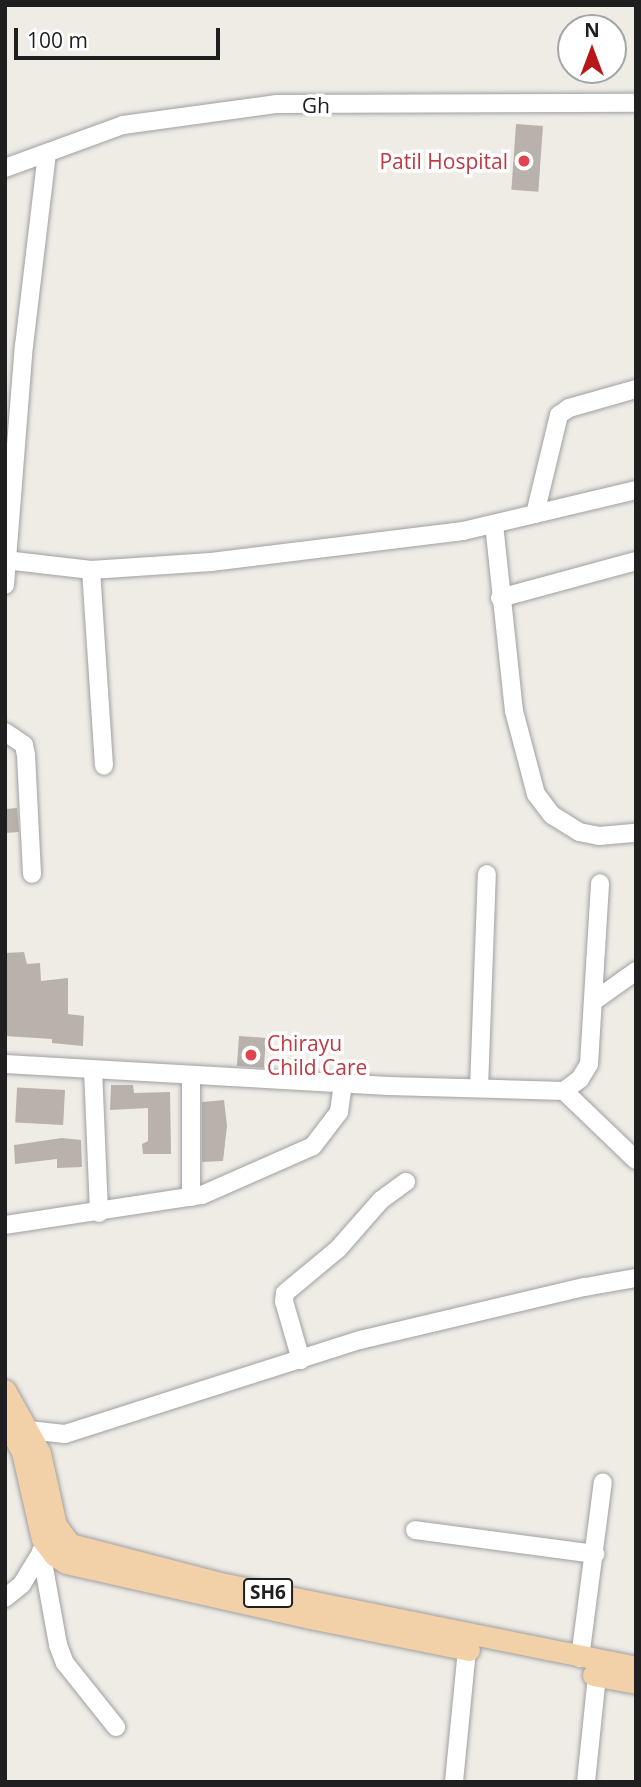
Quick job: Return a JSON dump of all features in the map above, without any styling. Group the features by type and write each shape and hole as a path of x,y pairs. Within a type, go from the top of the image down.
{"main road":[{"name":"SH6","path":"5,1390 40,1453 56,1525 64,1540 122,1568 467,1649 636,1683"},
{"path":"6,1424 22,1452 44,1548"},
{"name":"SH6","path":"44,1548 66,1563 122,1568 225,1584 580,1658 636,1667"}],"street":[{"name":"Gh","path":"5,168 123,125 276,104 636,103"},
{"path":"5,585 24,346 47,153"},
{"path":"536,514 559,415 569,408 636,389"},
{"path":"6,560 91,570 211,562 463,531 636,490"},
{"path":"494,524 514,711 536,794 552,814 579,832 599,836 636,833"},
{"path":"500,598 636,561"},
{"path":"91,570 104,766"},
{"path":"5,719 5,731 24,745 26,755 32,874"},
{"path":"479,1088 487,874"},
{"path":"5,1064 343,1084 564,1091 580,1079 589,1064 600,883"},
{"path":"594,1001 636,971"},
{"path":"93,1069 99,1213"},
{"path":"191,1075 191,1197"},
{"path":"5,1225 99,1213 191,1197 313,1146 339,1112 343,1084"},
{"path":"564,1091 636,1160"},
{"path":"301,1360 284,1301 285,1293 338,1249 381,1200 406,1182"},
{"path":"6,1424 29,1432 65,1434 360,1340 585,1287 636,1278"},
{"path":"580,1658 603,1482"},
{"path":"415,1530 595,1554"},
{"path":"5,1598 22,1584 44,1548"},
{"path":"44,1548 58,1644 65,1663 116,1727"},
{"path":"454,1782 467,1649"},
{"path":"586,1782 597,1675"}],"building":[{"path":"516,124 543,126 538,192 511,190"},
{"path":"17,808 19,832 5,833 5,809"},
{"path":"24,952 27,964 40,963 41,981 68,978 68,1014 84,1016 83,1046 52,1043 52,1039 5,1036 5,953"},
{"path":"239,1036 266,1038 264,1068 237,1066"},
{"path":"111,1085 133,1085 134,1093 170,1092 171,1154 143,1154 142,1144 148,1141 148,1108 110,1110"},
{"path":"17,1087 65,1090 63,1125 15,1122"},
{"path":"224,1100 227,1126 223,1161 202,1162 202,1102"},
{"path":"62,1138 81,1140 82,1167 57,1168 57,1159 15,1164 14,1145"}],"place":[{"name":"Patil Hospital","path":"524,161"},
{"name":"Chirayu Child Care","path":"251,1055"}]}
